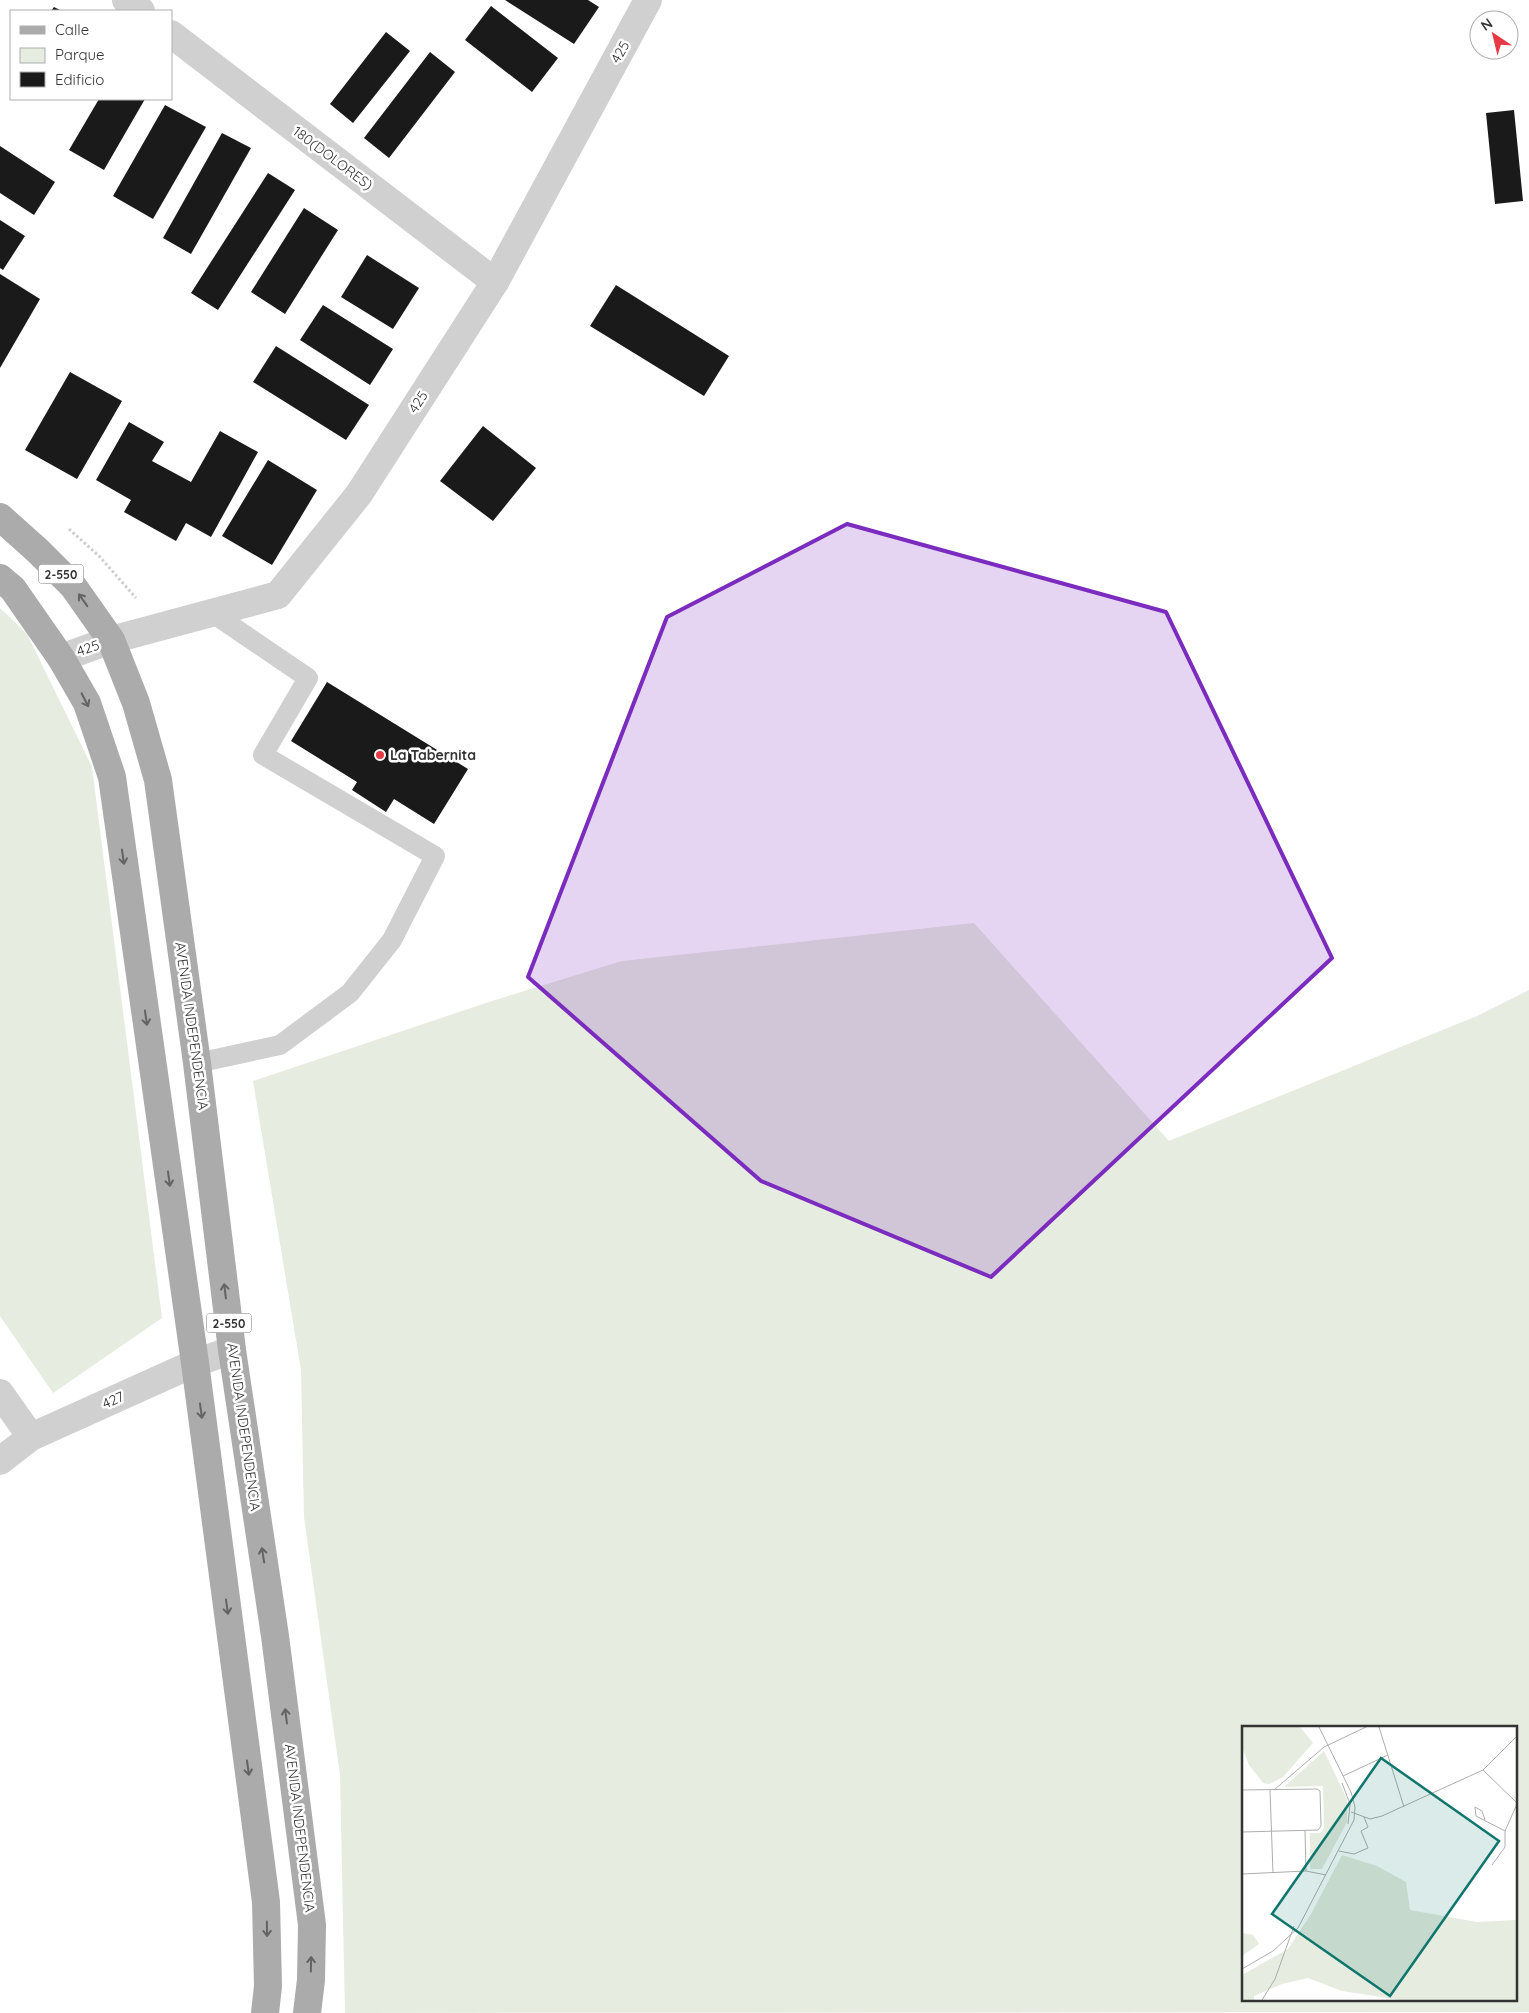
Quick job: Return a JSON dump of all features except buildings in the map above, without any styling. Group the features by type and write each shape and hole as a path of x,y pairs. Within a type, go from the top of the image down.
{"main road":[{"name":"2-550","path":"0,517 73,586 111,640"},
{"name":"2-550","path":"0,578 13,589 61,658 87,704 112,777 194,1362 266,1902 268,1986 265,2013"},
{"name":"AVENIDA INDEPENDENCIA","path":"111,640 136,703 158,780 197,1063 232,1350 275,1636 312,1925 311,1980 307,2013"}],"street":[{"path":"126,0 140,10"},
{"name":"425","path":"61,658 111,640 278,595 359,494 494,282 648,0"},
{"name":"180(DOLORES)","path":"172,35 494,282"},
{"name":"427","path":"0,1461 31,1437 194,1362 232,1350"},
{"path":"0,1393 31,1437"}],"lane":[{"path":"197,1063 280,1045 350,993 392,940 435,856 263,754 308,678 211,612"},
{"path":"268,1986 277,2013"}],"highlighted area":[{"path":"847,524 1166,612 1332,958 991,1277 761,1181 528,977 667,617"}],"green space":[{"path":"0,608 27,634 92,767 162,1318 53,1393 0,1316"},
{"path":"974,923 1169,1141 1477,1016 1529,990 1529,2012 345,2013 340,1775 304,1517 301,1370 253,1081 492,1001 622,961"}],"place":[{"name":"La Tabernita","path":"380,755"}]}
